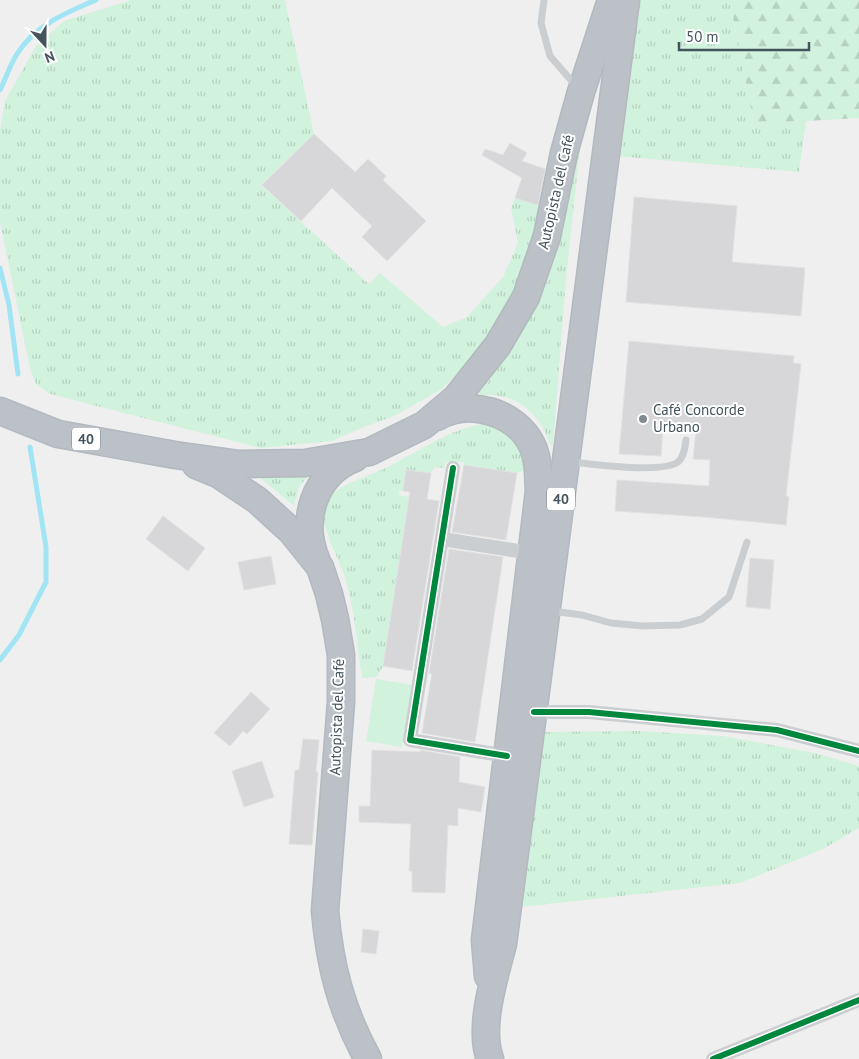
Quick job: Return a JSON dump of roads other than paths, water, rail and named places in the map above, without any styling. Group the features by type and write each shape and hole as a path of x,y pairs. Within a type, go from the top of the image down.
{"highway":[{"name":"Autopista del Café","path":"175,455 239,464 305,462 369,452 424,425 456,398 498,346 526,297 547,236 564,153 581,92 611,0"},
{"name":"40","path":"490,1059 486,1021 490,997 504,944 626,0"},
{"path":"424,425 443,414 460,409 482,409 496,413 510,420 522,430 532,444 538,462 539,491 485,940 490,997"},
{"name":"40","path":"0,411 58,434 175,455"},
{"path":"320,568 311,545 310,537 309,521 315,497 328,476 347,461 369,452"},
{"name":"Autopista del Café","path":"175,455 218,474 257,500 291,531 320,568 335,619 341,655 341,702 325,911 328,943 338,990 354,1033 368,1059"}],"street":[{"path":"453,468 410,740 507,756"},
{"path":"442,539 531,553"},
{"path":"534,712 589,712 777,730 859,752"},
{"path":"713,1059 859,1000"}],"lane":[{"path":"544,0 541,23 550,56 581,92"},
{"path":"566,462 652,468 671,465 682,456 686,440"},
{"path":"547,610 582,615 611,623 643,626 680,625 702,619 729,597 747,542"}],"waterway":[{"path":"0,90 17,54 32,35 52,21 96,0"},
{"path":"0,268 9,305 18,374"},
{"path":"0,660 19,635 46,582 46,547 30,447"}],"place":[{"name":"Café Concorde Urbano","path":"643,419"}]}
